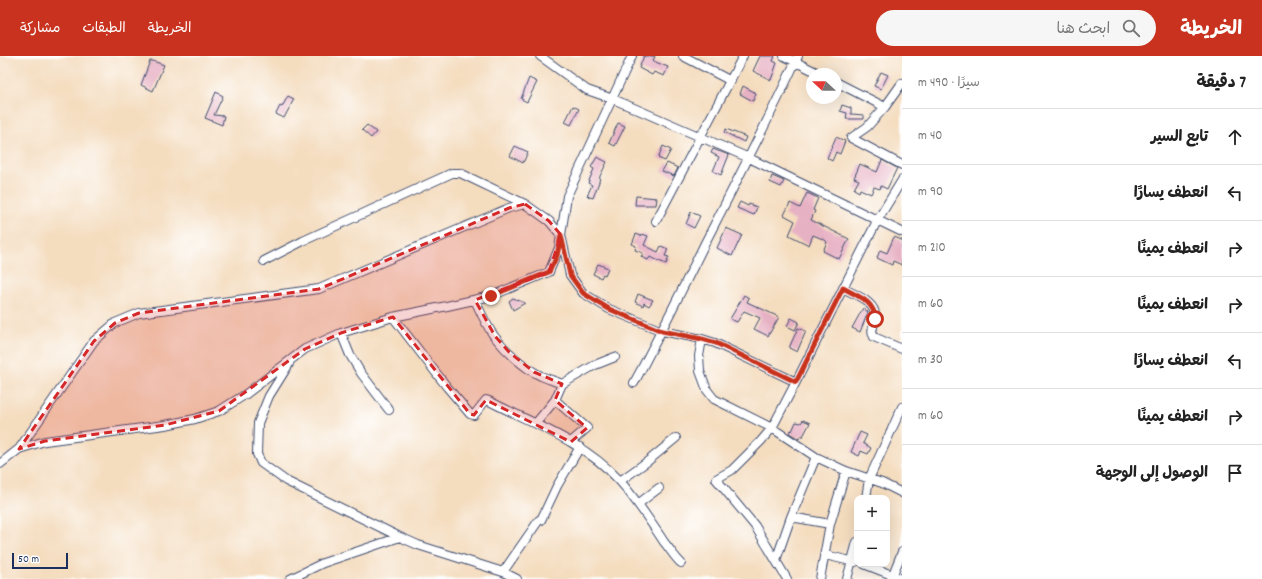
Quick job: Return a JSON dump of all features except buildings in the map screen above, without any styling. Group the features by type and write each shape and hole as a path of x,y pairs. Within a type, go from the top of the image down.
{"street":[{"path":"540,56 587,90 613,99 749,158 902,232"},
{"path":"19,449 45,440 166,425 195,419 219,411 246,394 305,349 341,333 393,316 491,296 549,272 557,256 567,196 632,56"},
{"path":"656,221 743,56"},
{"path":"784,56 797,59 811,68"},
{"path":"685,57 731,81"},
{"path":"634,383 662,331 797,59"},
{"path":"902,83 867,127 851,138 902,165"},
{"path":"842,85 885,106"},
{"path":"264,261 303,241 452,173 460,173 525,204 549,221 561,235 570,275 583,293 609,309 662,331 716,343 796,382"},
{"path":"786,579 755,526 716,480 732,470 772,428 877,221 902,180"},
{"path":"0,464 19,449 94,341 115,323 139,313 319,289 509,208 525,204"},
{"path":"843,288 865,300 875,311 875,319 872,327 874,337 902,349"},
{"path":"475,300 485,322 509,352 534,372 562,384"},
{"path":"393,316 447,387 470,414 474,415 486,400 536,423 580,448 620,481 681,563"},
{"path":"341,333 350,356 361,374 389,410"},
{"path":"702,339 699,356 700,371 707,390 714,399 772,428 816,457 846,471 882,483 902,493"},
{"path":"305,349 288,365 269,396 258,423 257,454 261,463 286,482 400,537 418,545 503,572 518,579"},
{"path":"536,423 555,400 562,384 595,365 614,357"},
{"path":"555,400 587,428 571,442"},
{"path":"866,495 869,479 902,407"},
{"path":"620,481 676,438"},
{"path":"503,572 539,520 541,520 557,486 580,448"},
{"path":"776,560 791,517 816,457"},
{"path":"820,579 830,524 846,471"},
{"path":"638,504 659,488"},
{"path":"791,517 830,524"},
{"path":"290,579 323,563 400,537"},
{"path":"892,577 902,552"},
{"path":"825,555 854,561 846,579"},
{"path":"870,567 892,577 902,578"}],"highlighted area":[{"path":"525,204 549,221 561,235 549,272 475,300 495,336 509,352 534,372 562,384 555,400 587,428 571,442 486,400 474,415 470,414 393,317 341,333 305,349 219,411 165,425 45,441 19,449 94,341 115,323 139,313 319,289 509,208"}],"route":[{"path":"491,296 549,272 560,248 561,235 570,275 583,293 609,309 662,331 716,343 796,382 843,288 869,303 875,311 875,319"}]}
